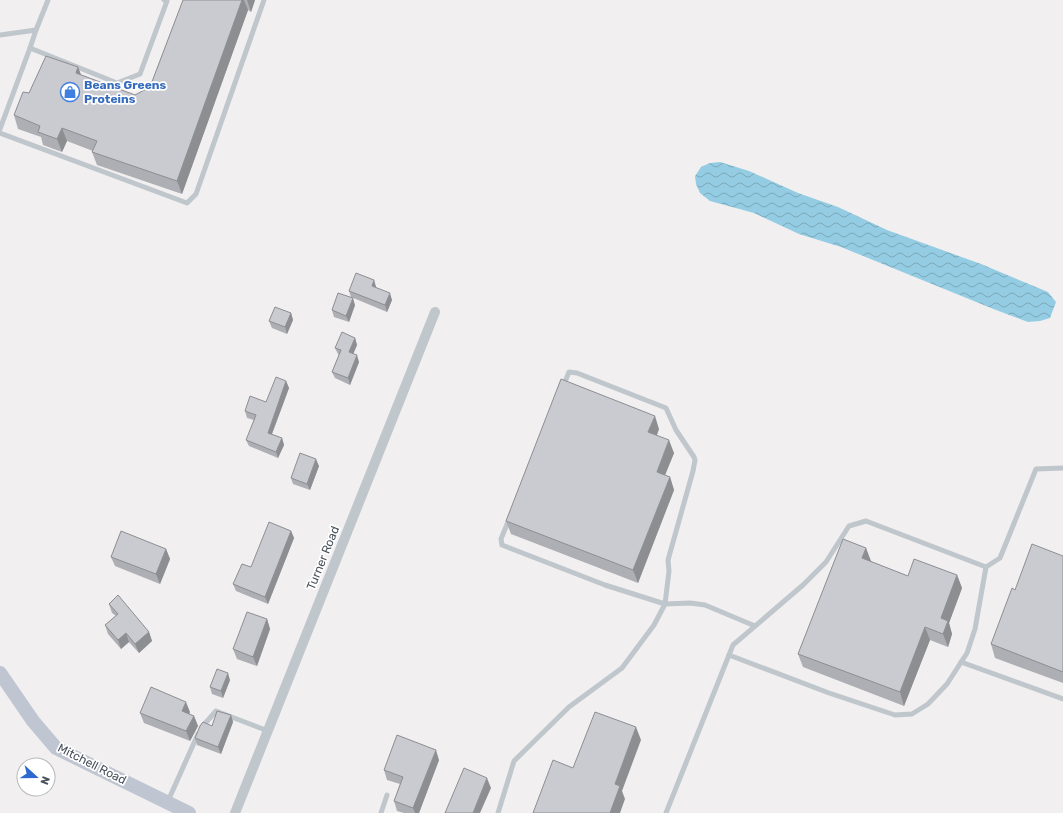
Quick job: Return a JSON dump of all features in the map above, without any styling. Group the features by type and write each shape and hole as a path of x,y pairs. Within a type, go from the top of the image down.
{"street":[{"name":"Turner Road","path":"235,813 435,312"},
{"name":"Mitchell Road","path":"0,673 33,721 56,748 189,813"}],"lane":[{"path":"0,129 48,0"},
{"path":"30,48 117,83 140,74 167,1 164,0"},
{"path":"0,133 187,203 196,194 264,0"},
{"path":"0,35 36,30"},
{"path":"498,813 514,761 569,708 622,668 654,625 665,604 669,571 668,560 695,460 676,430 666,408 577,373 569,372 501,539 502,545 605,585 665,604 690,603 705,605 755,626"},
{"path":"729,655 829,693 895,715 912,714 928,704 947,684 967,653 975,629 986,567 1000,558 1036,469 1063,468"},
{"path":"666,813 733,645 803,585 826,562 849,526 866,521 986,567"},
{"path":"961,662 1063,699"},
{"path":"167,802 199,731 216,711 268,731"},
{"path":"381,813 387,795"}],"water":[{"path":"720,162 749,171 798,193 838,207 887,230 981,264 1048,292 1056,302 1050,318 1028,322 841,247 799,234 754,213 710,201 700,193 696,184 695,176 701,167 710,163"}],"building":[{"path":"183,0 242,0 177,181 92,152 97,141 62,128 57,139 38,132 40,126 14,115 23,92 29,93 46,56 78,67 76,73 135,95 150,87"},
{"path":"356,273 374,280 372,286 390,293 385,305 349,291"},
{"path":"338,293 353,298 346,316 332,310"},
{"path":"275,307 291,313 285,327 269,321"},
{"path":"342,332 355,338 349,352 357,355 348,378 332,372 341,350 335,348"},
{"path":"276,377 286,381 268,433 282,438 276,452 246,440 256,415 245,411 250,396 266,402"},
{"path":"561,379 655,416 648,432 669,440 657,472 670,477 633,570 506,521"},
{"path":"300,453 316,459 307,484 291,478"},
{"path":"269,522 291,531 265,597 233,584 242,564 251,567"},
{"path":"121,531 166,549 156,574 111,557"},
{"path":"843,539 866,548 862,558 908,576 914,559 957,575 941,618 948,621 943,634 925,627 900,692 798,654"},
{"path":"1032,544 1063,556 1063,672 991,644 1012,588 1015,590"},
{"path":"118,595 149,632 135,644 126,633 118,640 105,625 118,614 109,604"},
{"path":"247,612 267,619 253,657 233,649"},
{"path":"217,669 228,673 221,691 210,687"},
{"path":"151,687 186,702 182,711 194,716 186,731 140,713"},
{"path":"217,711 231,715 218,747 195,738 203,722 212,726"},
{"path":"595,712 636,727 615,784 620,786 610,813 533,813 553,760 573,768"},
{"path":"397,735 436,750 413,808 394,801 403,777 384,770"},
{"path":"464,768 487,778 473,813 445,813"}],"place":[{"name":"Beans Greens Proteins","path":"70,92"}]}
